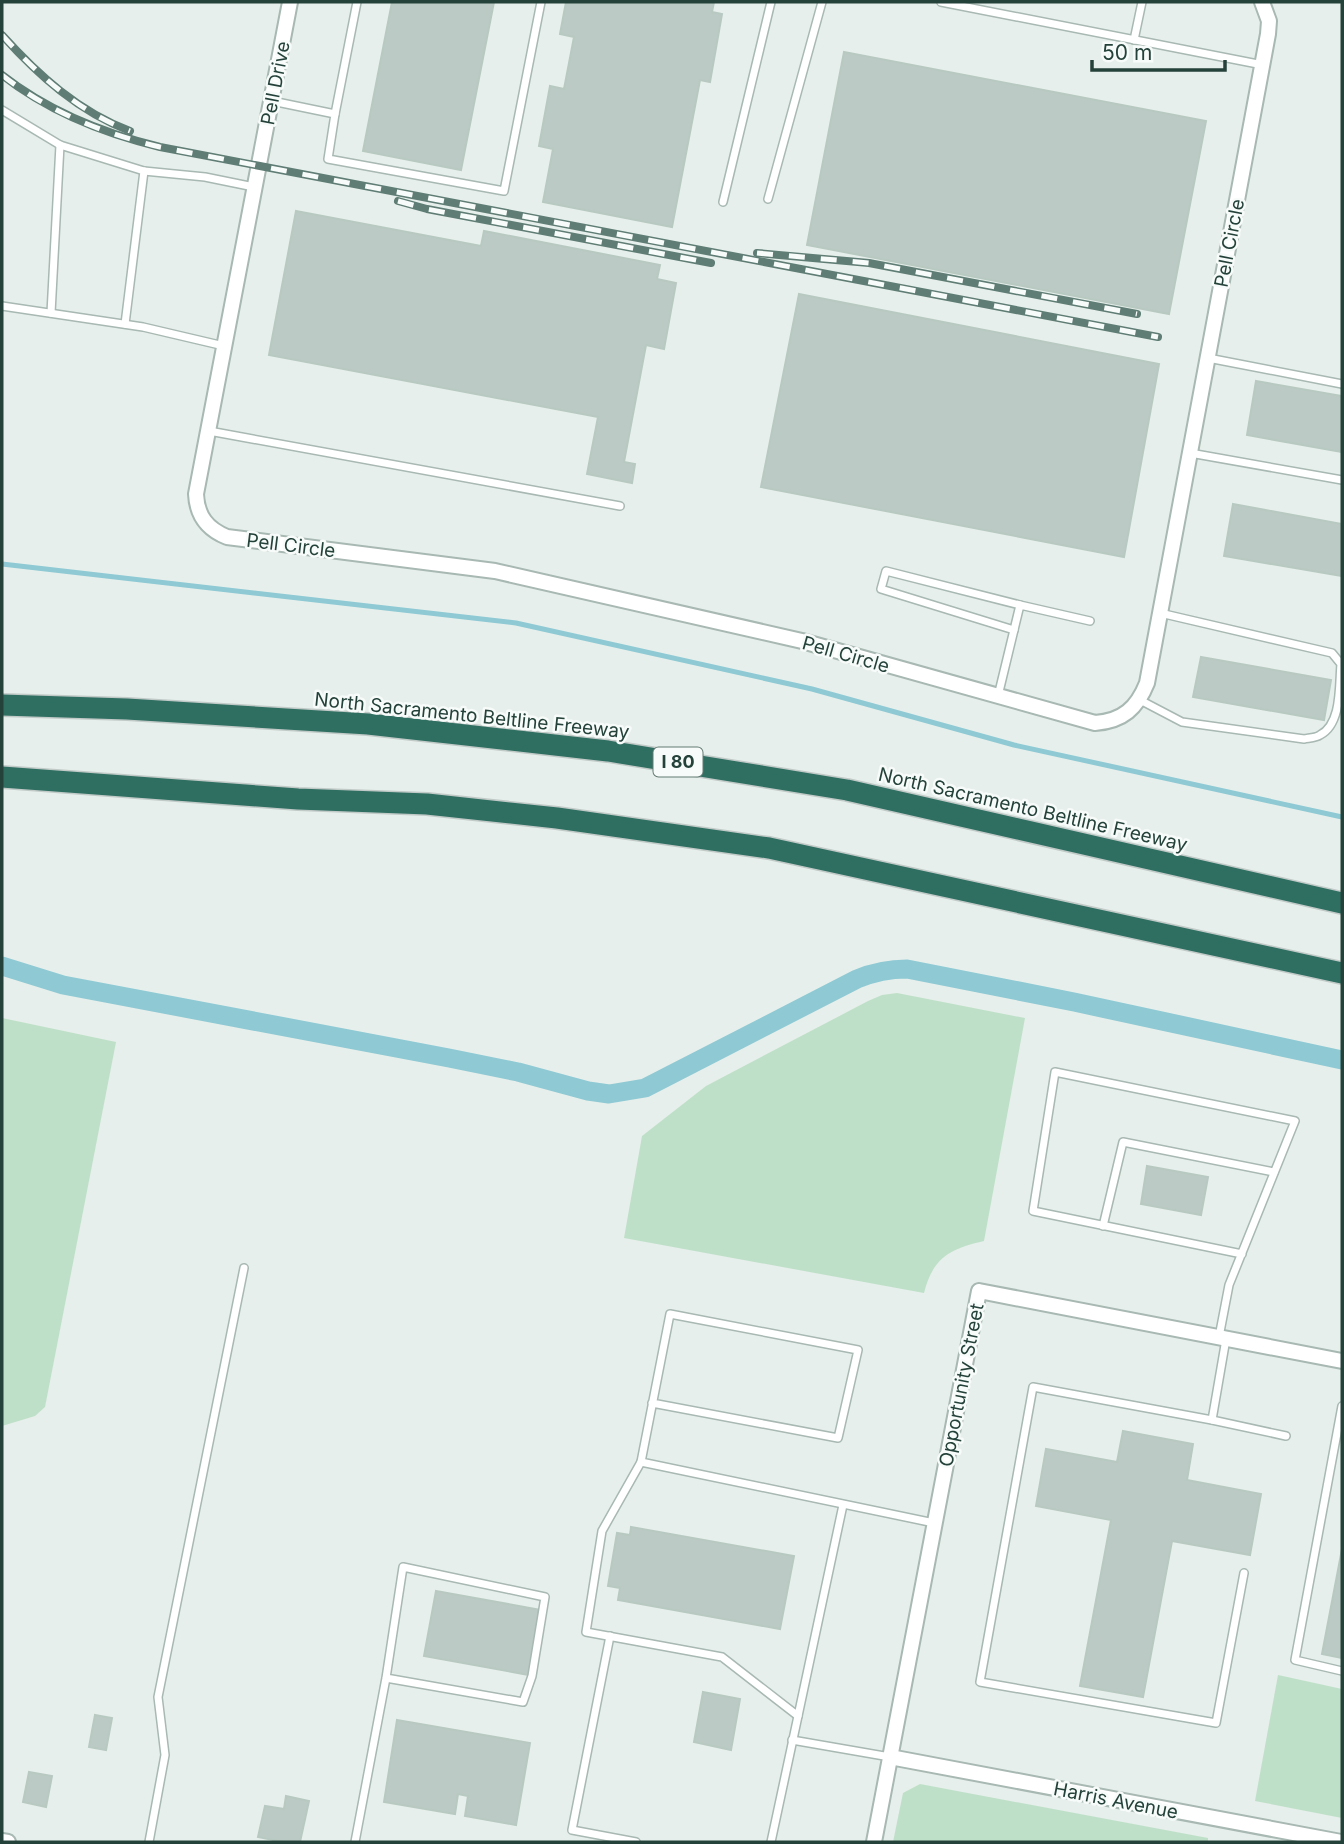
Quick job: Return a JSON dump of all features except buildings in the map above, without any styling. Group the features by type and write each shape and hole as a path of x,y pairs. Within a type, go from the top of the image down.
{"highway":[{"name":"North Sacramento Beltline Freeway","path":"2,705 127,709 368,724 608,751 847,790 1342,903"},
{"path":"2,777 298,799 427,804 557,818 769,848 1342,973"}],"street":[{"name":"Pell Drive","path":"259,165 290,2"},
{"name":"Pell Circle","path":"259,165 196,494 197,506 206,524 215,533 227,537 495,571 802,641 1096,723 1120,718 1140,700 1147,683 1263,65 1269,21 1262,2"},
{"name":"Opportunity Street","path":"874,1842 979,1291 1342,1361"},
{"name":"Harris Avenue","path":"890,1757 1341,1842"},
{"path":"2,1841 8,1842"}],"lane":[{"path":"357,2 328,159 503,191 541,2"},
{"path":"723,202 771,2"},
{"path":"768,199 822,2"},
{"path":"941,2 1263,65"},
{"path":"1135,40 1142,2"},
{"path":"271,101 335,114"},
{"path":"2,110 60,145 144,171 205,177 254,187"},
{"path":"51,313 60,145"},
{"path":"125,324 144,171"},
{"path":"2,306 125,324 224,346"},
{"path":"1208,358 1342,384"},
{"path":"208,431 620,506"},
{"path":"1190,453 1342,480"},
{"path":"1014,631 881,589 886,571 1090,621"},
{"path":"998,697 1020,605"},
{"path":"1140,700 1182,722 1304,739 1320,736 1331,727 1335,717 1341,664 1332,653 1160,612"},
{"path":"1212,1420 1229,1286 1242,1254 1274,1172 1295,1121 1055,1072 1034,1211 1242,1254"},
{"path":"1103,1226 1123,1142 1274,1172"},
{"path":"149,1842 165,1755 158,1697 244,1268"},
{"path":"652,1403 838,1438 858,1350 670,1314 652,1403 641,1462 602,1531 586,1632 722,1657 798,1716"},
{"path":"1244,1573 1216,1724 980,1682 1033,1387 1286,1436"},
{"path":"1342,1406 1295,1660 1342,1671"},
{"path":"641,1462 935,1524"},
{"path":"771,1842 843,1504"},
{"path":"355,1842 386,1678 403,1567 545,1597 532,1676 523,1702 386,1678"},
{"path":"610,1636 572,1830 636,1842"},
{"path":"792,1740 890,1757"}],"green space":[{"path":"897,993 1025,1018 984,1241 944,1257 932,1271 924,1293 624,1238 642,1136 706,1086 868,1001"},
{"path":"2,1018 116,1042 45,1407 35,1416 2,1426"},
{"path":"1278,1675 1342,1689 1342,1818 1255,1801"},
{"path":"920,1784 1208,1838 1208,1842 893,1842 903,1793"}],"waterway":[{"path":"2,564 516,623 812,689 1014,745 1342,817"},
{"path":"2,966 63,985 449,1058 609,1094 645,1088 857,979 881,971 900,969 1074,1002 1342,1060"}],"railway":[{"path":"2,35 60,91 94,114 130,131"},
{"path":"2,75 38,100 77,120 160,147 1158,337"},
{"path":"398,201 427,209 711,263"},
{"path":"757,253 869,263 1137,314"}]}
